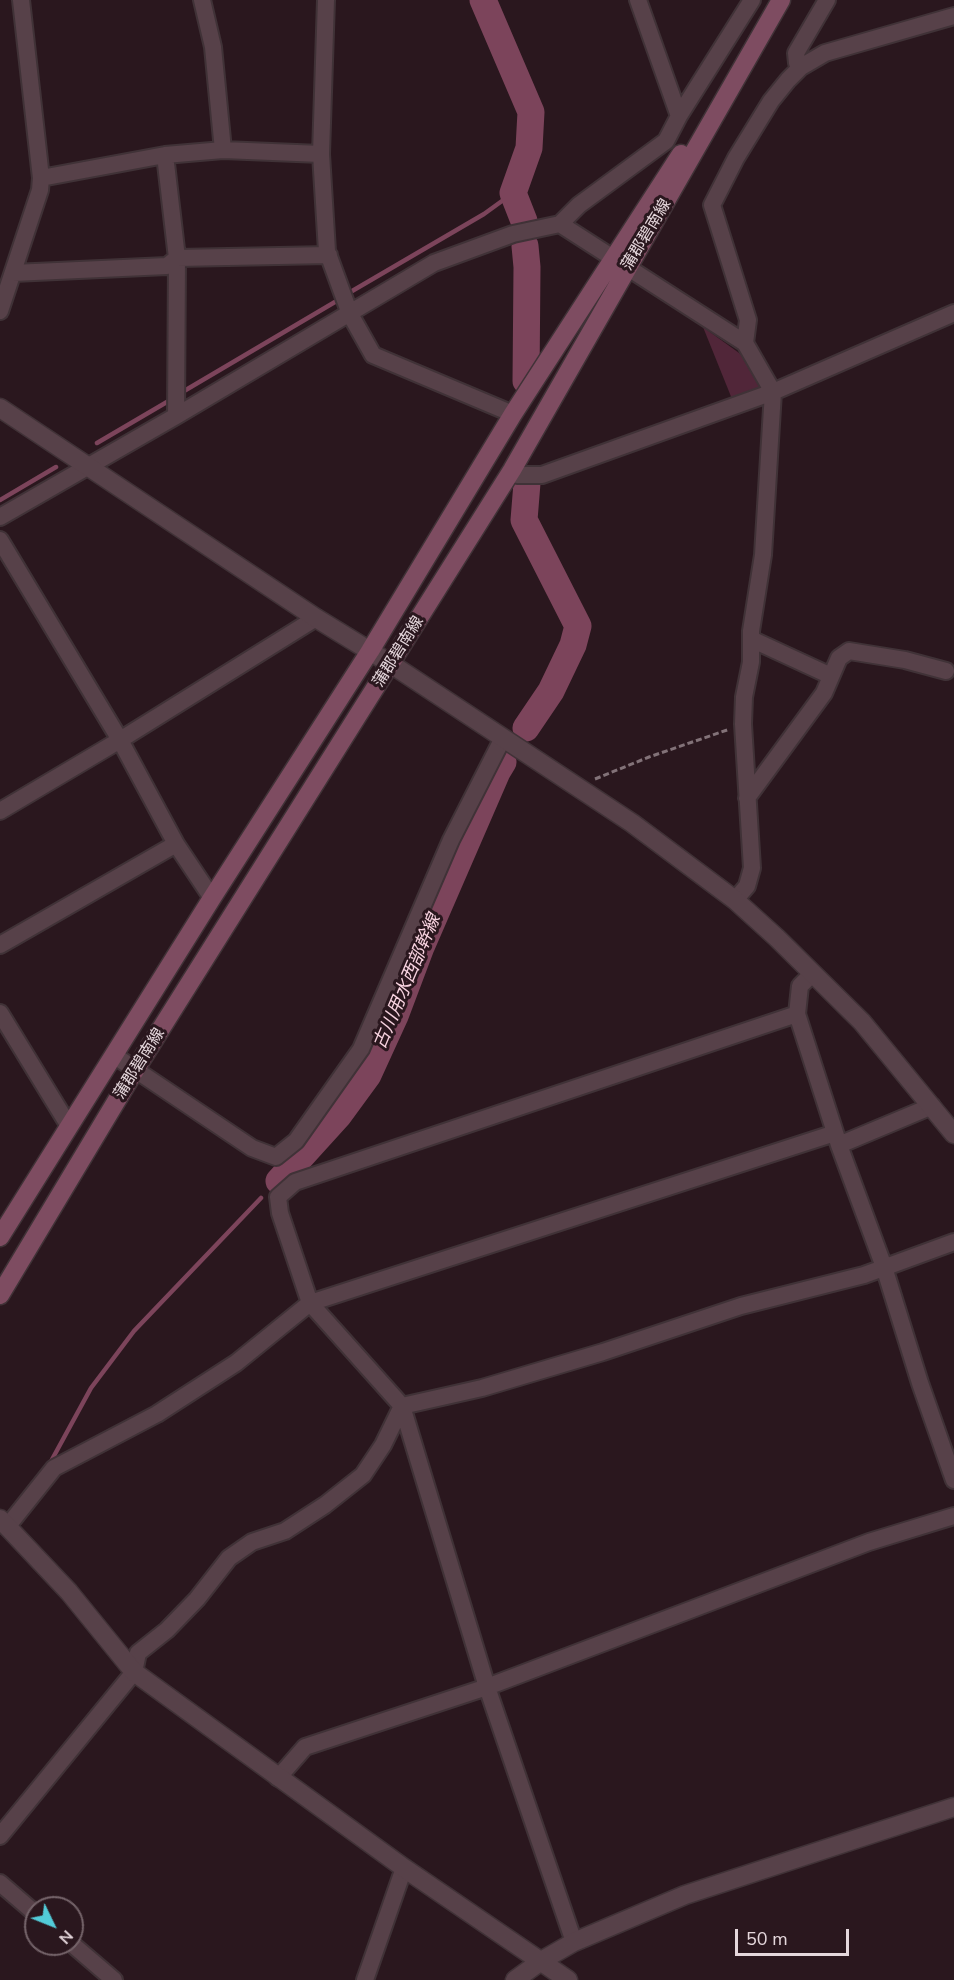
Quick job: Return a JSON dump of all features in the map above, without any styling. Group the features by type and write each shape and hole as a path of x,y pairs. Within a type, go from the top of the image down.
{"main road":[{"name":"蒲郡碧南線","path":"0,1295 135,1070 512,470 621,263 780,0"},
{"name":"蒲郡碧南線","path":"0,1237 370,651 513,414 621,263"}],"street":[{"path":"0,311 40,190 41,178 21,0"},
{"path":"202,0 213,47 224,150"},
{"path":"326,0 321,153 328,255 348,310 373,355 513,414"},
{"path":"638,0 679,116"},
{"path":"0,517 348,310 434,262 513,234 560,224 579,205 666,141 679,116 752,0"},
{"path":"801,67 796,53 827,0"},
{"path":"745,343 748,320 712,205 736,158 771,101 801,67 825,53 954,18"},
{"path":"41,178 165,155 224,150 321,153"},
{"path":"165,155 177,258 176,412"},
{"path":"560,224 745,343 773,392 763,555 751,639 751,662 744,697 743,724 752,868 747,886 735,900"},
{"path":"13,273 167,266 177,258 328,255"},
{"path":"512,470 517,475 542,475 773,392 954,313"},
{"path":"0,408 316,618 392,664 632,823 735,900 862,1022 954,1134"},
{"path":"0,540 120,740 176,844 212,898"},
{"path":"0,811 120,740 316,618"},
{"path":"751,639 831,676"},
{"path":"747,798 824,693 839,658 849,651 905,660 946,671"},
{"path":"115,1056 252,1148 276,1157 296,1141 360,1049 451,840 503,738"},
{"path":"0,945 176,844"},
{"path":"812,974 800,986 797,1014 837,1139 884,1267 920,1383 954,1480"},
{"path":"0,1013 69,1126"},
{"path":"574,1942 487,1687 402,1406 310,1303 280,1213 279,1197 295,1182 797,1014"},
{"path":"568,1980 404,1868 134,1672 69,1592 5,1524 54,1468 158,1414 236,1363 310,1303 837,1139 932,1106"},
{"path":"402,1406 482,1388 603,1352 741,1306 864,1275 954,1242"},
{"path":"0,1836 134,1672 138,1653 167,1630 197,1599 229,1558 252,1542 285,1531 325,1505 363,1475 383,1445 402,1406"},
{"path":"278,1778 305,1747 487,1687 868,1542 954,1516"},
{"path":"515,1980 541,1961 574,1942 685,1895 954,1808"},
{"path":"365,1980 404,1868"},
{"path":"0,1883 24,1904"},
{"path":"84,1954 114,1980"}],"path":[{"path":"577,787 649,757 743,724"}],"shaded area":[{"path":"703,327 753,363 765,389 732,399"}],"waterway":[{"name":"古川用水西部幹線","path":"483,0 531,112 529,148 513,193 524,221"},
{"path":"347,294 484,214 513,193"},
{"name":"古川用水西部幹線","path":"525,246 527,267 526,381"},
{"path":"179,394 340,299"},
{"path":"97,443 172,399"},
{"path":"0,500 56,467"},
{"name":"古川用水西部幹線","path":"526,728 551,691 573,645 578,626 524,520 527,483"},
{"name":"古川用水西部幹線","path":"279,1181 338,1116 368,1075 395,1016 421,947 503,762"},
{"name":"古川用水西部幹線","path":"49,1465 91,1388 134,1331 261,1198"}]}
